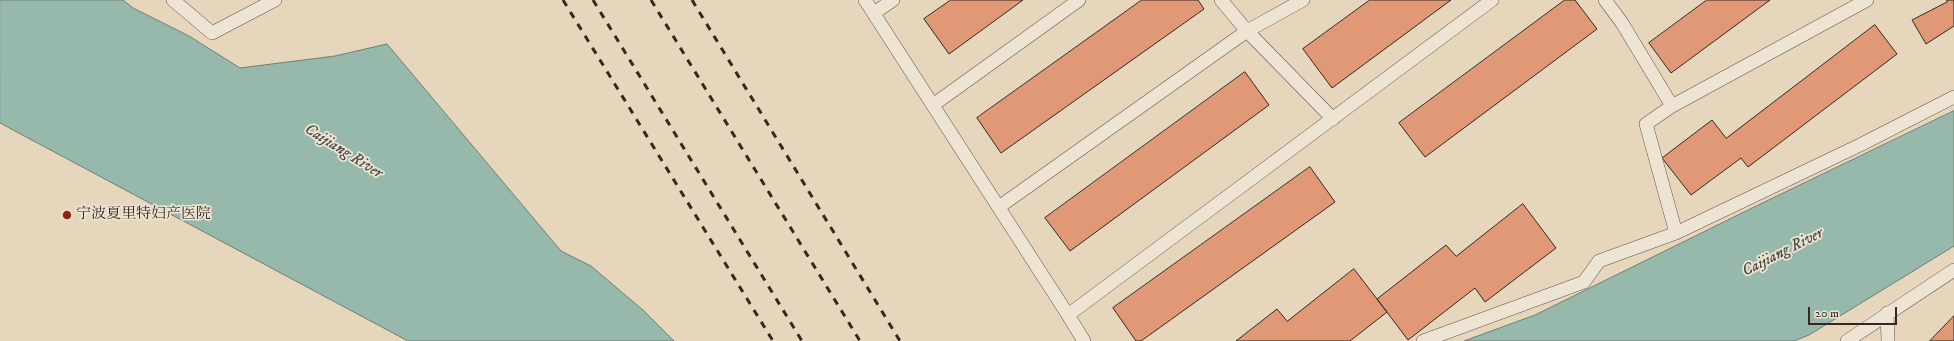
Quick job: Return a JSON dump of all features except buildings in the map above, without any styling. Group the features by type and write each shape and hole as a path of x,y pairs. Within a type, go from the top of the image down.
{"lane":[{"path":"173,0 212,33 275,0"},
{"path":"865,0 999,206 1084,341"},
{"path":"874,13 893,0"},
{"path":"933,105 1079,0"},
{"path":"1221,0 1247,32 1333,119"},
{"path":"999,206 1247,32 1303,0"},
{"path":"1068,315 1492,0"},
{"path":"1605,0 1622,23 1672,106"},
{"path":"1676,233 1646,124 1672,106 1867,0"},
{"path":"1423,341 1584,282 1599,261 1676,233 1860,145 1954,97"},
{"path":"1847,341 1954,270"},
{"path":"1887,314 1888,341"}],"water":[{"name":"Caijiang River","path":"0,0 123,0 133,8 189,36 240,68 335,56 387,44 561,251 591,266 644,311 674,341 408,341 0,123"},
{"name":"Caijiang River","path":"1954,111 1954,246 1809,335 1794,341 1464,341 1535,315"}],"railway":[{"path":"563,0 773,341"},
{"path":"593,0 802,341"},
{"path":"651,0 860,341"},
{"path":"692,0 900,341"}],"place":[{"name":"宁波夏里特妇产医院","path":"67,215"}]}
